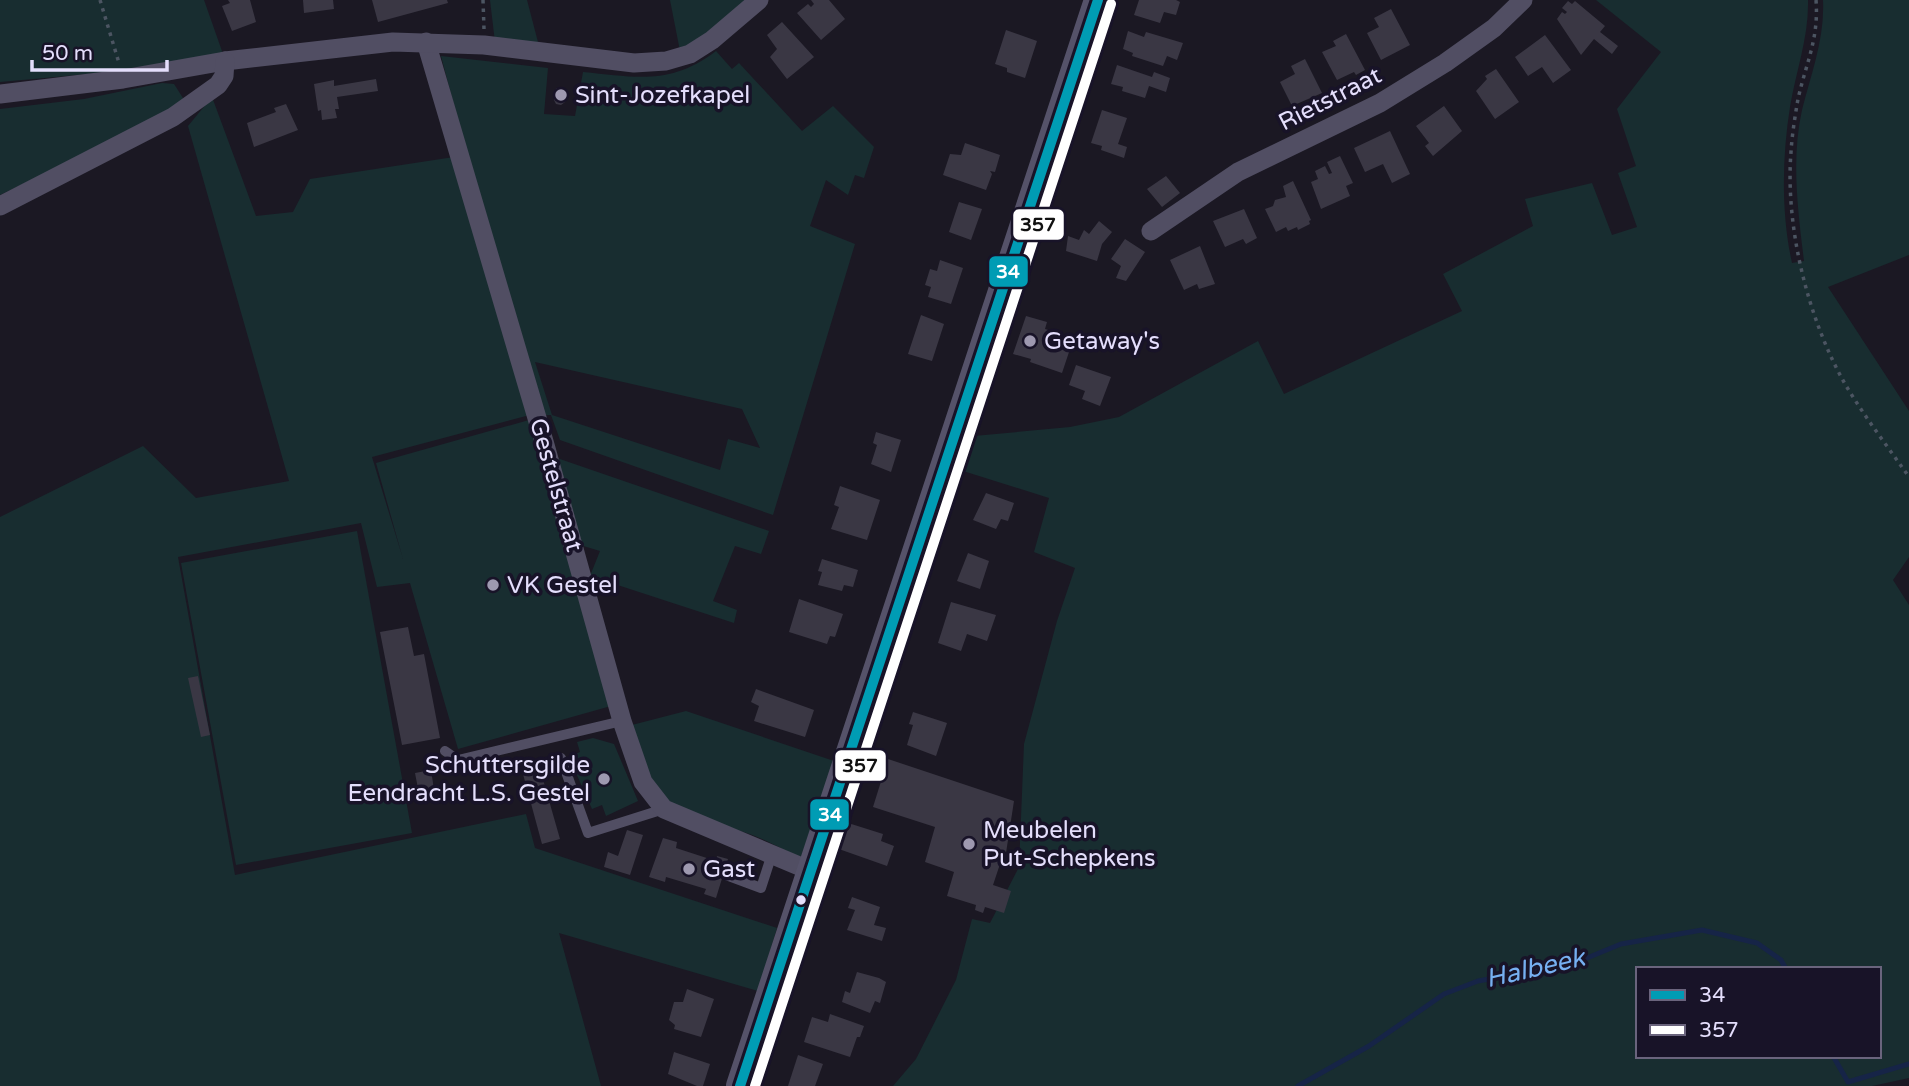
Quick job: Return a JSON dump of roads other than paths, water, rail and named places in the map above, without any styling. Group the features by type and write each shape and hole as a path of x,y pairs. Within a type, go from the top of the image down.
{"main road":[{"path":"740,1086 1098,0"}],"street":[{"path":"0,94 123,79 225,61 393,42 484,45 634,63 666,61 690,54 712,40 759,0"},
{"name":"Rietstraat","path":"1151,231 1238,172 1380,103 1445,63 1494,28 1523,0"},
{"name":"Gestelstraat","path":"426,42 541,432 622,721 643,782 664,809 811,871"},
{"path":"0,206 173,117 218,85 224,76 225,61"}],"lane":[{"path":"445,751 458,760 622,721"},
{"path":"561,758 589,833 664,809"},
{"path":"726,875 761,888 772,854"}],"waterway":[{"name":"Halbeek","path":"1298,1086 1369,1046 1444,994 1478,981 1570,965 1621,944 1702,930 1757,943 1781,960 1785,967"},
{"name":"Halbeek","path":"1834,1058 1848,1082 1909,1064"}],"place":[{"name":"Sint-Jozefkapel","path":"561,95"},
{"name":"Getaway's","path":"1030,341"},
{"name":"VK Gestel","path":"493,585"},
{"name":"Schuttersgilde Eendracht L.S. Gestel","path":"604,779"},
{"name":"Meubelen Put-Schepkens","path":"969,844"},
{"name":"Gast","path":"689,869"}]}
